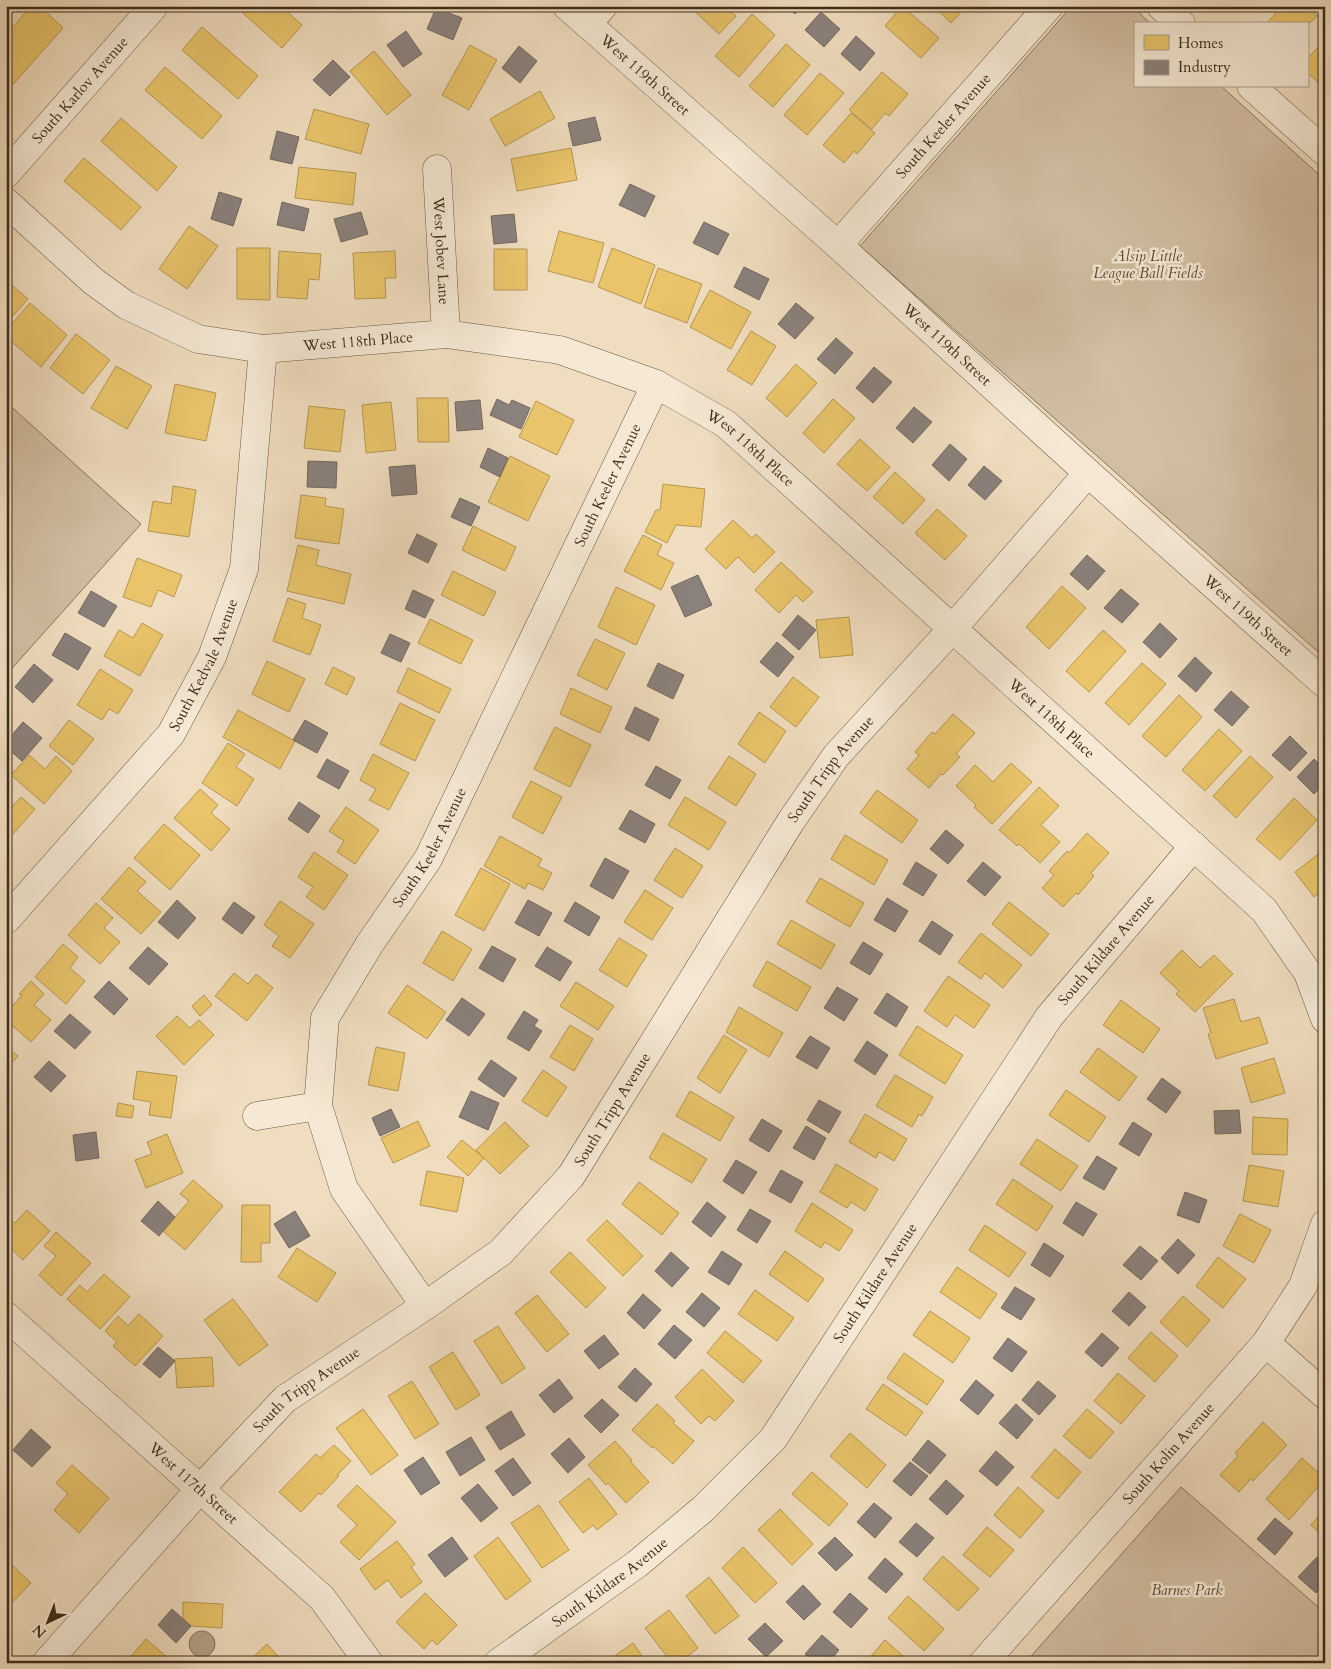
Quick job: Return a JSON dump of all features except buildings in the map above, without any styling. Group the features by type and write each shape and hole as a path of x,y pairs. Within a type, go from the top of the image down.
{"street":[{"name":"South Karlov Avenue","path":"6,174 154,6"},
{"name":"West 119th Street","path":"567,6 595,15 838,244 1088,473 1325,684"},
{"name":"South Keeler Avenue","path":"838,244 1048,6"},
{"path":"1161,6 1179,22"},
{"path":"1253,88 1325,152"},
{"name":"West Jobev Lane","path":"437,169 446,334"},
{"name":"West 118th Place","path":"6,202 94,281 126,305 198,339 263,349 446,334 560,350 656,384 726,424 1264,910 1308,973 1325,1019"},
{"name":"South Kedvale Avenue","path":"6,920 171,734 212,657 244,570 263,349"},
{"name":"South Keeler Avenue","path":"425,1306 344,1189 318,1106 325,1018 369,945 428,859 656,384"},
{"name":"South Tripp Avenue","path":"46,1663 200,1488 285,1399 425,1306 501,1252 572,1176 791,821 836,756 953,628 1088,473"},
{"name":"South Kildare Avenue","path":"498,1663 645,1558 703,1509 772,1439 1049,1017 1194,846"},
{"path":"257,1116 318,1106"},
{"name":"South Kolin Avenue","path":"983,1663 1266,1343 1303,1286 1325,1224"},
{"name":"West 117th Street","path":"6,1316 322,1598 369,1663"},
{"path":"1266,1343 1325,1395"}],"green space":[{"name":"Alsip Little League Ball Fields","path":"1072,6 1132,6 1149,22 1134,22 1134,88 1223,88 1325,180 1325,658 860,246"},
{"path":"6,402 141,524 6,675"},
{"name":"Barnes Park","path":"1181,1487 1325,1613 1325,1663 1025,1663"}],"shaded area":[{"path":"202,1631 211,1635 215,1644 211,1653 202,1657 193,1653 189,1644 193,1635"}]}
